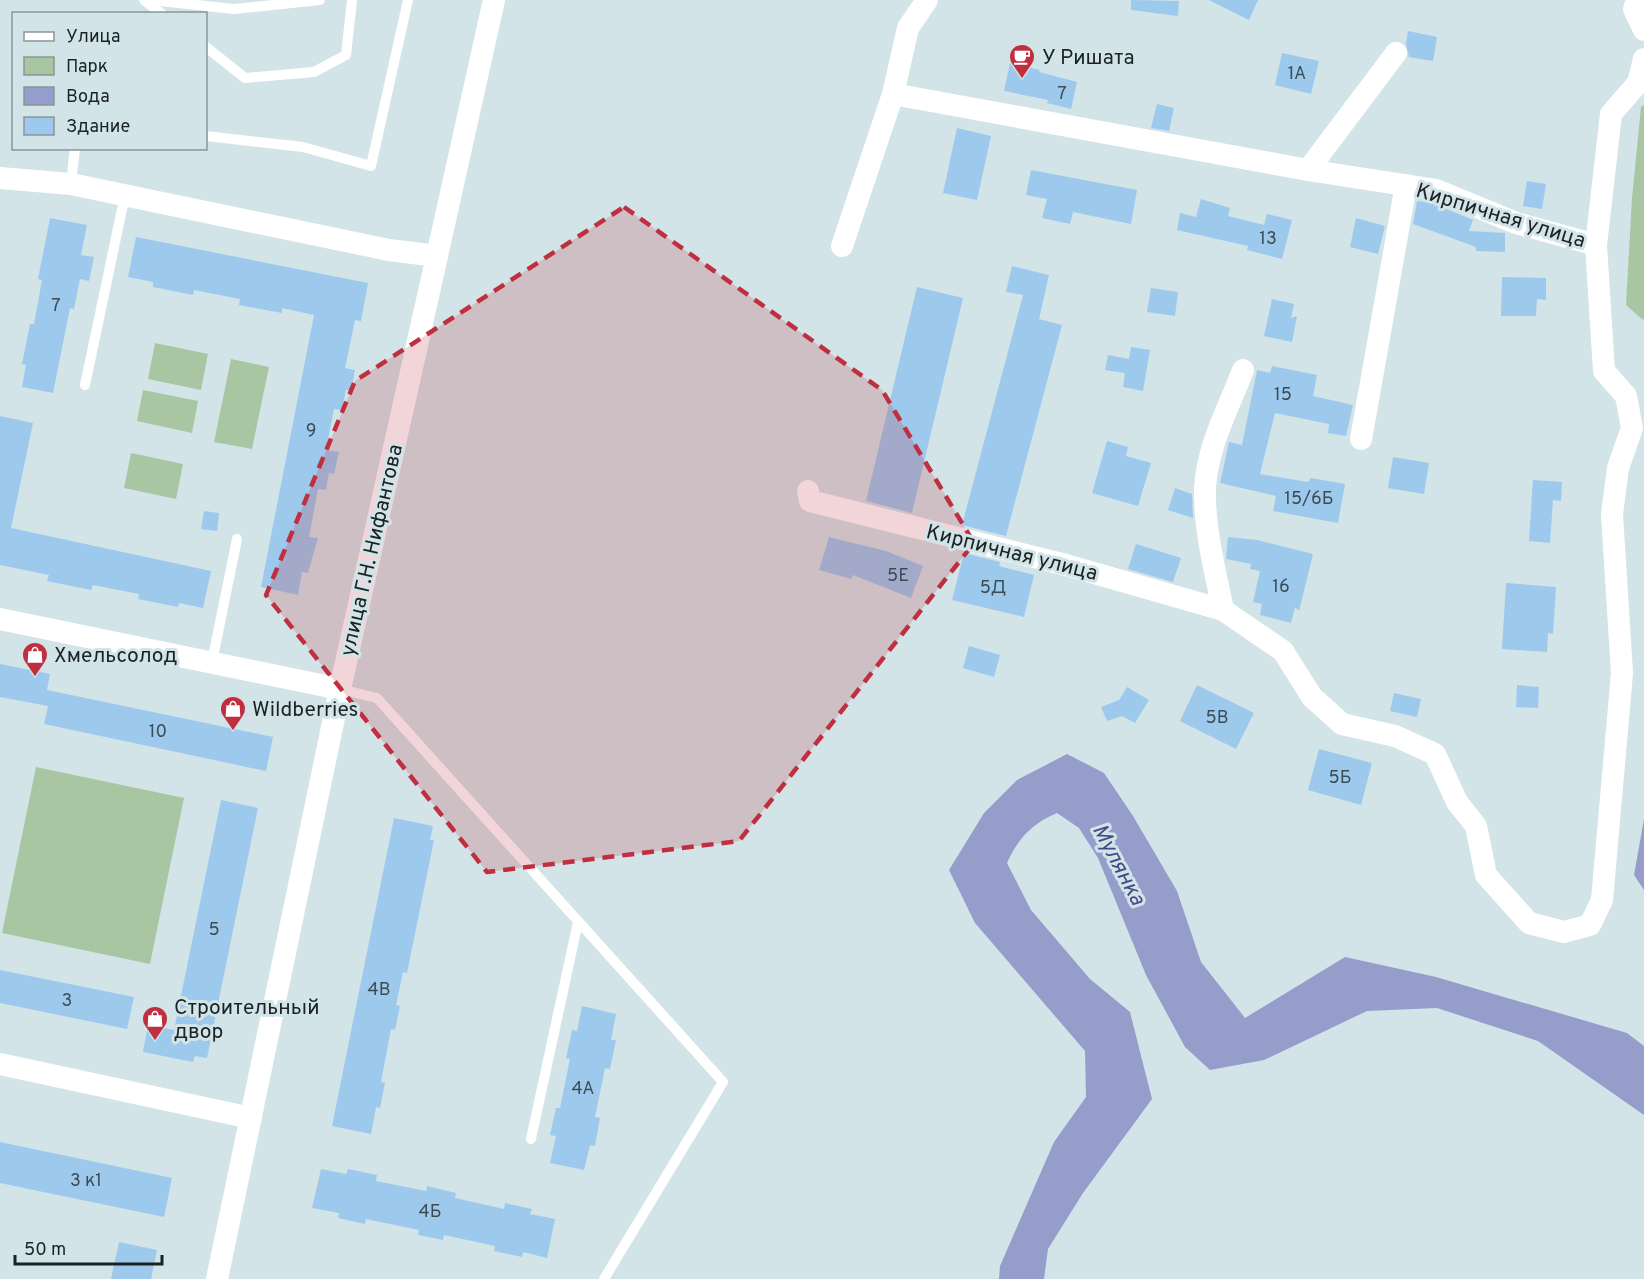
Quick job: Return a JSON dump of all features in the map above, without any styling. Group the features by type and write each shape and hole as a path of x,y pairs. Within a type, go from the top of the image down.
{"street":[{"name":"улица Г.Н. Нифантова","path":"217,1279 340,689 494,0"},
{"path":"842,246 893,94 908,28 927,0"},
{"path":"1637,0 1634,9 1644,30"},
{"path":"1308,170 1396,53"},
{"path":"1596,245 1611,114 1638,83 1644,59"},
{"name":"Кирпичная улица","path":"808,491 810,501 1066,565 1223,610 1283,651 1312,698 1342,724 1395,736 1435,754 1457,802 1476,826 1486,875 1529,923 1564,932 1590,925 1602,900 1622,673 1612,514 1618,468 1632,428 1626,396 1604,371 1596,245 1516,223 1436,190 1308,170 893,94"},
{"path":"0,177 71,184 389,250 437,256"},
{"name":"Кирпичная улица","path":"1361,440 1406,185"},
{"path":"1223,610 1207,528 1205,486 1212,448 1244,370"},
{"path":"0,619 340,689"},
{"path":"0,1064 251,1118"}],"lane":[{"path":"144,0 159,12"},
{"path":"151,0 234,9 320,0"},
{"path":"207,48 245,78 314,72 345,55 352,0"},
{"path":"207,136 303,147 370,166 408,0"},
{"path":"71,184 75,150"},
{"path":"86,385 125,195"},
{"path":"212,662 237,539"},
{"path":"340,689 377,698 723,1082 604,1279"},
{"path":"531,1139 578,922"}],"highlighted area":[{"path":"624,207 882,390 974,543 739,841 487,872 266,595 355,381"}],"green space":[{"path":"1644,105 1643,320 1626,305 1632,198 1641,107"},
{"path":"155,343 208,354 201,390 148,379"},
{"path":"231,359 269,367 252,449 214,442"},
{"path":"143,390 198,401 192,433 137,421"},
{"path":"131,453 183,464 176,499 124,488"},
{"path":"36,767 184,798 150,964 2,933"}],"water":[{"name":"Мулянка","path":"1067,754 1104,773 1133,816 1177,891 1201,962 1245,1018 1345,957 1436,977 1627,1033 1644,1046 1644,1115 1538,1041 1437,1008 1367,1011 1264,1060 1210,1070 1185,1047 1146,975 1098,858 1079,828 1057,813 1026,833 1007,863 1031,910 1090,979 1130,1012 1152,1099 1083,1193 1048,1249 1044,1279 999,1279 1000,1266 1054,1142 1086,1097 1085,1051 975,923 949,870 984,813 1017,780"},
{"path":"1644,819 1644,890 1634,875"}],"building":[{"path":"1131,0 1179,1 1178,16 1131,10"},
{"path":"1209,0 1258,0 1249,20"},
{"path":"1408,31 1437,37 1433,61 1409,57 1406,44"},
{"path":"1282,53 1319,61 1311,94 1275,85"},
{"path":"1010,63 1077,82 1071,109 1047,103 1048,100 1004,91"},
{"path":"1157,104 1174,108 1169,131 1151,128"},
{"path":"957,128 991,136 977,200 943,193"},
{"path":"1031,170 1137,190 1131,224 1073,212 1070,224 1042,218 1047,199 1026,195"},
{"path":"1527,181 1546,184 1542,209 1523,206"},
{"path":"1201,199 1230,208 1228,216 1264,225 1267,214 1292,220 1282,259 1247,250 1248,246 1177,230 1180,213 1196,217"},
{"path":"1417,201 1432,203 1473,220 1469,231 1505,233 1505,252 1476,251 1476,247 1413,224"},
{"path":"50,218 87,225 81,255 94,257 89,281 80,279 74,309 70,308 53,393 22,387 26,365 22,364 30,324 34,324 42,280 38,279"},
{"path":"1356,218 1385,226 1378,254 1350,247"},
{"path":"136,237 368,283 361,321 355,320 345,368 355,370 351,390 346,390 342,410 334,409 326,450 339,452 334,474 329,473 326,490 318,489 309,537 318,538 308,573 302,572 298,595 261,587 314,315 282,308 282,313 239,305 240,299 194,290 193,295 153,287 153,282 128,277"},
{"path":"1012,266 1049,275 1039,319 1062,325 1006,536 962,525 1023,295 1006,292"},
{"path":"1502,277 1546,278 1546,300 1537,299 1536,316 1501,316"},
{"path":"917,287 963,298 912,513 866,501"},
{"path":"1151,288 1178,292 1175,316 1147,312"},
{"path":"1272,299 1294,304 1291,318 1297,316 1292,342 1264,336"},
{"path":"1131,347 1150,350 1143,391 1123,387 1125,373 1105,370 1108,355 1129,359"},
{"path":"1272,366 1317,375 1313,396 1353,405 1346,436 1328,433 1329,424 1275,413 1260,474 1308,482 1311,478 1345,484 1338,523 1273,511 1276,496 1220,483 1229,442 1242,445 1257,370 1270,373"},
{"path":"0,416 33,423 11,528 211,571 203,608 179,603 178,607 138,599 139,594 93,585 91,590 47,581 49,575 0,565"},
{"path":"1107,441 1128,447 1126,456 1151,463 1138,506 1092,493"},
{"path":"1393,457 1429,463 1424,494 1388,488"},
{"path":"1533,480 1562,482 1561,501 1553,500 1550,543 1529,541"},
{"path":"1175,488 1192,494 1193,518 1168,510"},
{"path":"204,511 219,513 217,531 201,529"},
{"path":"829,537 886,551 923,566 911,598 853,575 851,579 819,570"},
{"path":"1228,537 1257,540 1313,554 1299,611 1295,607 1291,623 1260,615 1262,604 1253,602 1260,571 1250,569 1251,564 1226,559"},
{"path":"1136,544 1181,558 1173,582 1128,569"},
{"path":"964,553 1000,562 999,566 1034,575 1024,617 952,600"},
{"path":"1506,583 1556,587 1553,634 1548,633 1547,652 1502,649"},
{"path":"969,646 1000,655 994,677 963,668"},
{"path":"0,664 50,674 47,690 273,737 266,771 44,724 48,706 0,697"},
{"path":"1197,685 1254,713 1236,749 1180,721"},
{"path":"1517,685 1539,687 1538,708 1516,707"},
{"path":"1127,687 1149,700 1135,723 1122,716 1107,721 1101,707 1119,700"},
{"path":"1394,693 1421,699 1417,717 1390,711"},
{"path":"1319,749 1372,763 1361,805 1308,790"},
{"path":"221,800 258,808 207,1058 195,1056 193,1062 143,1052 148,1025 174,1030"},
{"path":"394,818 433,826 430,840 434,840 407,973 403,972 396,1005 400,1006 395,1030 391,1029 381,1082 385,1083 380,1108 376,1107 371,1134 332,1126"},
{"path":"0,970 134,997 127,1029 0,1003"},
{"path":"582,1006 616,1014 611,1040 616,1040 610,1069 605,1068 595,1117 600,1118 595,1146 590,1145 584,1170 550,1163 556,1136 550,1135 556,1108 560,1108 570,1059 566,1058 572,1030 577,1031"},
{"path":"0,1142 172,1178 164,1217 0,1183"},
{"path":"321,1169 346,1174 348,1169 377,1175 376,1181 426,1191 427,1186 456,1193 455,1198 504,1209 505,1203 532,1209 530,1214 555,1219 547,1258 523,1252 522,1257 494,1251 495,1246 444,1235 443,1240 418,1235 419,1230 366,1219 365,1224 338,1218 339,1213 312,1208"},
{"path":"119,1242 157,1250 151,1279 111,1279"}],"place":[{"name":"У Ришата","path":"1022,80"},
{"name":"Хмельсолод","path":"35,678"},
{"name":"Wildberries","path":"233,732"},
{"name":"Строительный двор","path":"155,1042"}]}
